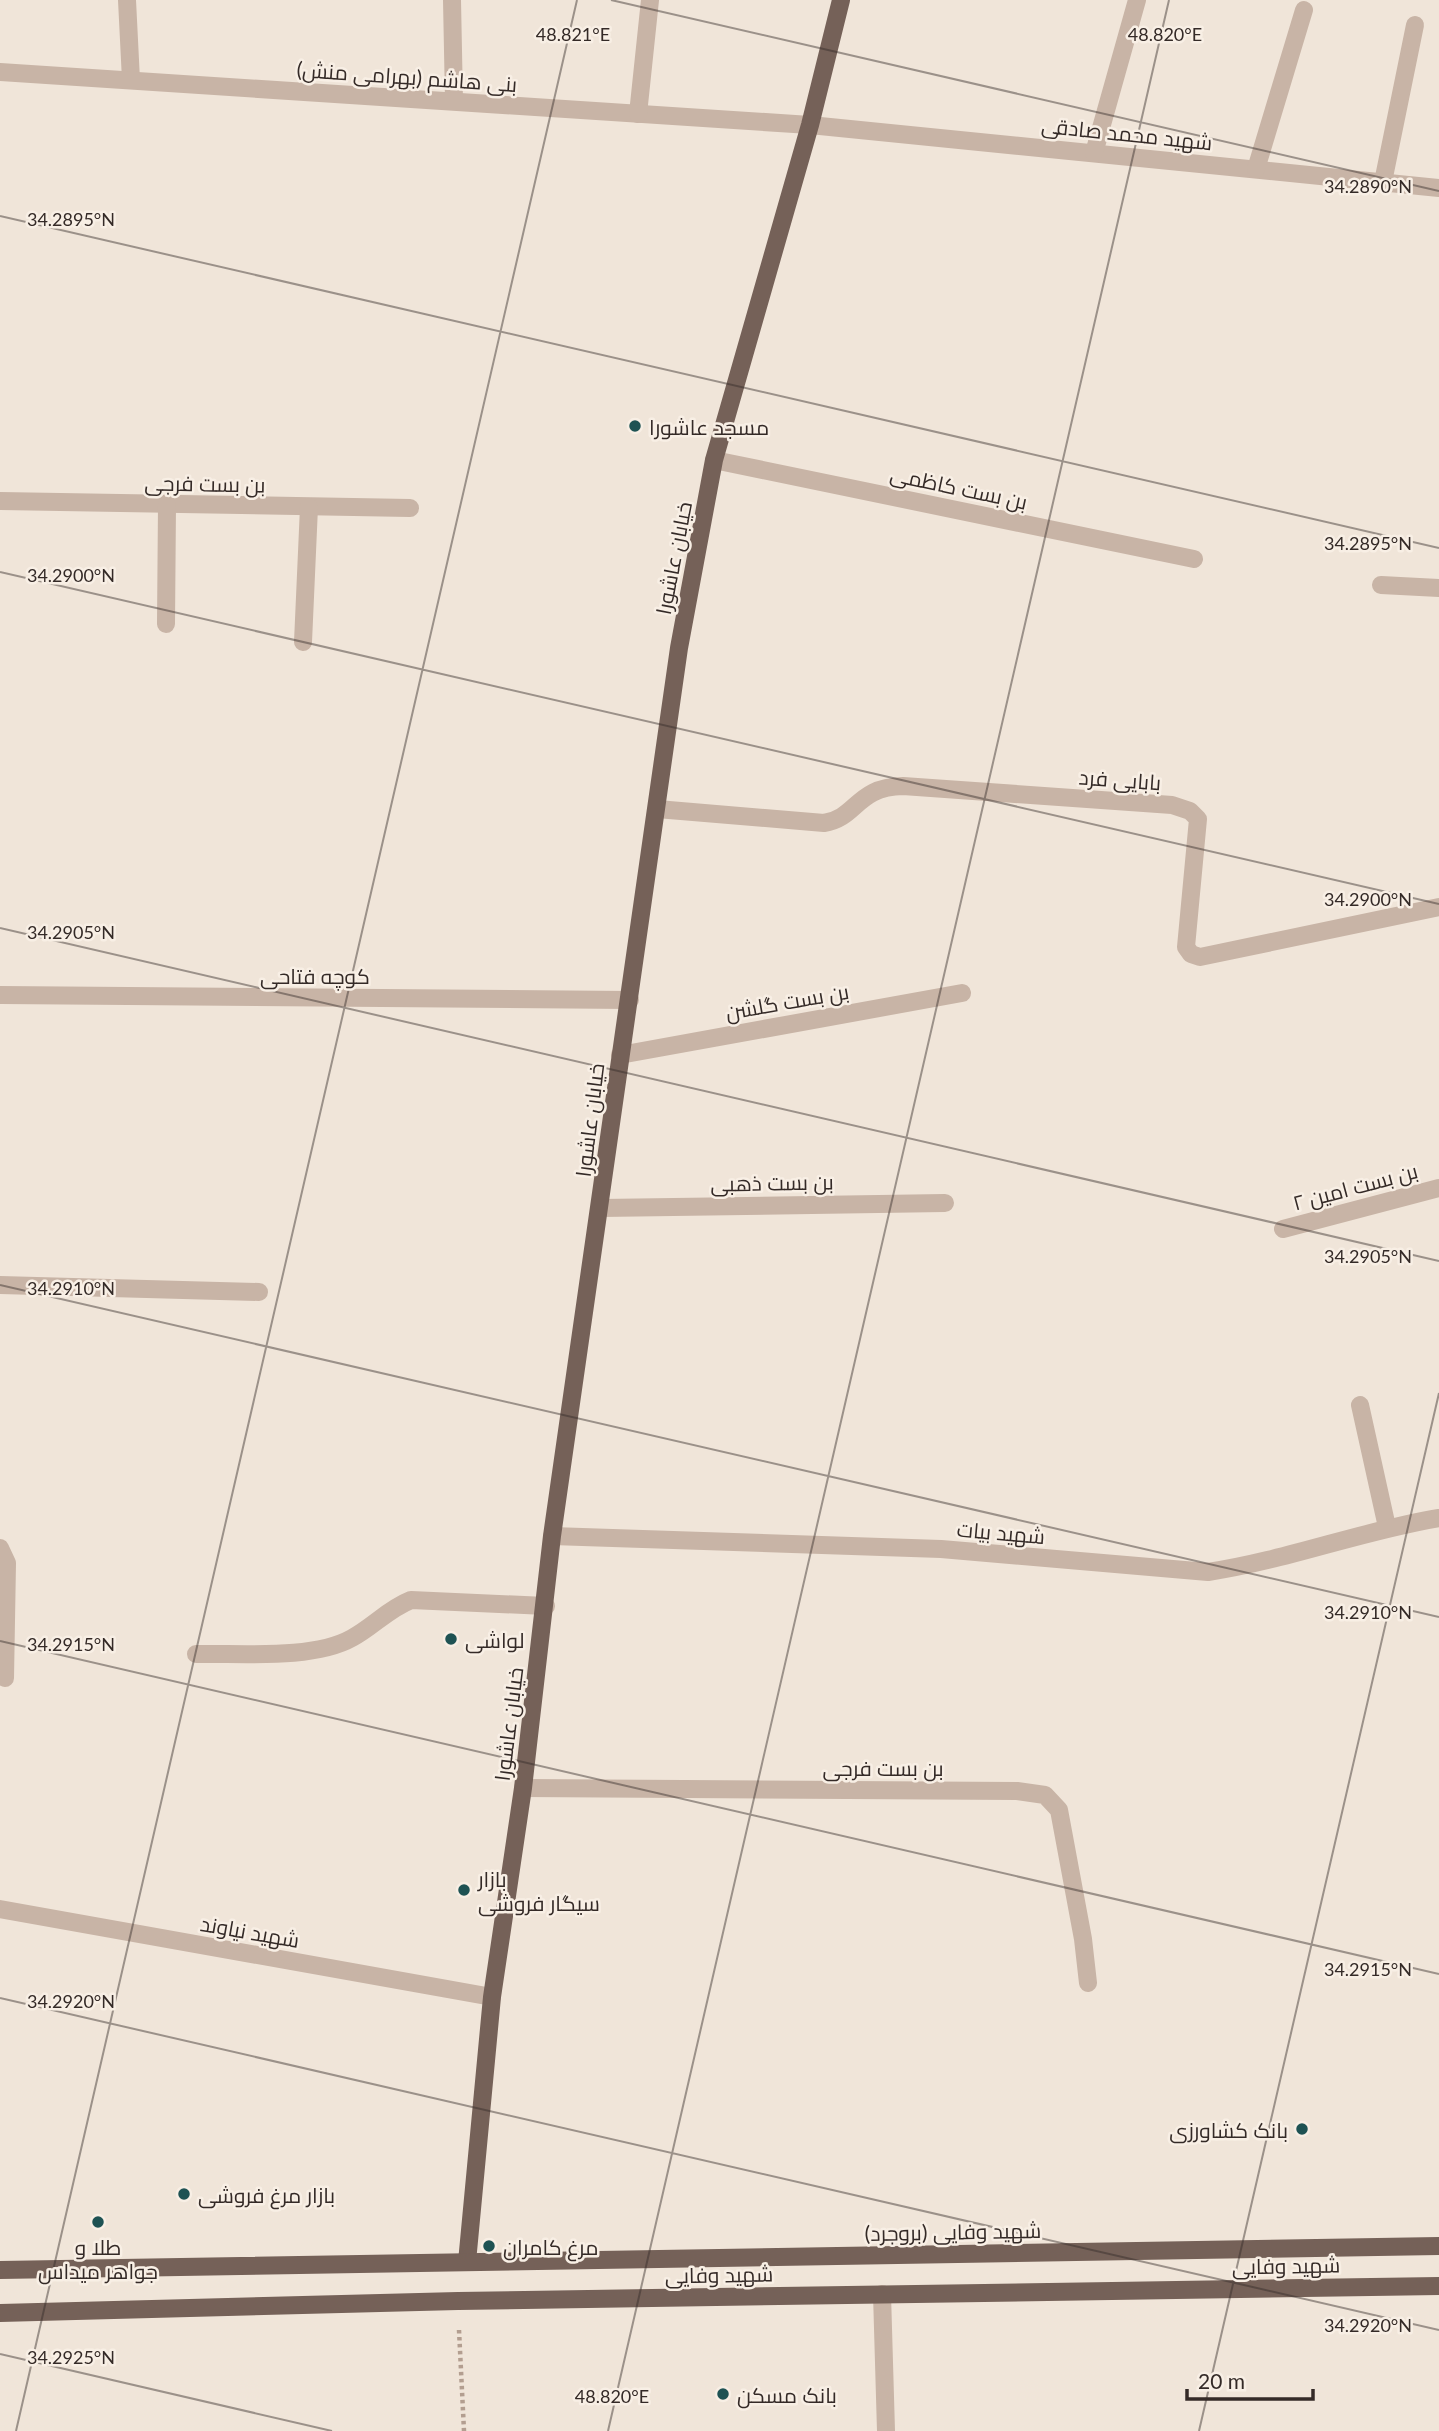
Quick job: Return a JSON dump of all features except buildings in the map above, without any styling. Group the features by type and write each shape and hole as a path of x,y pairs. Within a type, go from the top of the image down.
{"main road":[{"name":"خیابان عاشورا","path":"467,2262 492,1997 523,1788 552,1536 679,648 714,460 810,125 841,0"},
{"name":"شهید وفایی (بروجرد)","path":"467,2262 1439,2246"},
{"path":"0,2270 467,2262"},
{"name":"شهید وفایی","path":"0,2313 458,2301 1439,2286"}],"street":[{"path":"127,0 131,80"},
{"path":"452,0 454,101"},
{"path":"638,114 650,0"},
{"path":"1094,153 1137,0"},
{"path":"1256,169 1304,10"},
{"path":"1383,182 1415,25"},
{"name":"بنی هاشم (بهرامی منش)","path":"0,72 810,125"},
{"name":"شهید محمد صادقی","path":"810,125 1439,188"},
{"name":"بن بست کاظمی","path":"714,460 1194,559"},
{"name":"بن بست فرجی","path":"0,501 410,508"},
{"path":"166,624 167,505"},
{"path":"303,642 309,507"},
{"path":"1381,585 1439,588"},
{"name":"بابایی فرد","path":"657,809 824,823 842,817 864,796 875,790 903,786 1172,805 1191,811 1198,819 1186,947 1191,954 1200,957 1439,907"},
{"name":"بن بست گلشن","path":"620,1055 962,993"},
{"name":"کوچه فتاحی","path":"0,995 630,1000"},
{"name":"بن بست امین ۲","path":"1283,1229 1439,1188"},
{"name":"بن بست ذهبی","path":"601,1208 945,1203"},
{"path":"0,1285 259,1292"},
{"path":"1360,1405 1387,1527"},
{"name":"شهید بیات","path":"552,1536 941,1549 1208,1572 1252,1566 1387,1527 1439,1518"},
{"path":"0,1548 7,1563 5,1678"},
{"path":"196,1654 313,1651 351,1639 393,1607 411,1600 546,1606"},
{"name":"بن بست فرجی","path":"523,1788 1017,1791 1045,1795 1059,1810 1083,1939 1088,1983"},
{"name":"شهید نیاوند","path":"0,1909 492,1997"},
{"path":"882,2294 886,2431"}],"path":[{"path":"458,2301 464,2431"}],"place":[{"name":"مسجد عاشورا","path":"635,426"},
{"name":"لواشی","path":"451,1639"},
{"name":"بازار سیگار فروشی","path":"464,1890"},
{"name":"بانک کشاورزی","path":"1302,2129"},
{"name":"بازار مرغ فروشی","path":"184,2194"},
{"name":"طلا و جواهر میداس","path":"98,2222"},
{"name":"مرغ کامران","path":"489,2246"},
{"name":"بانک مسکن","path":"723,2394"}]}
